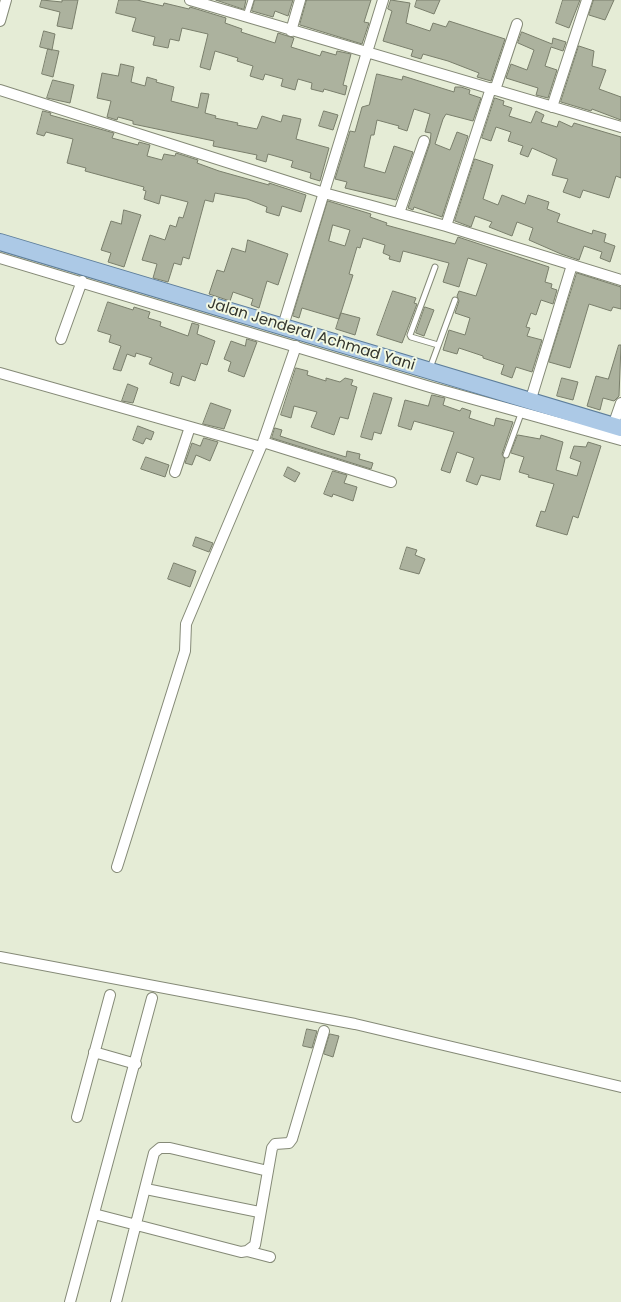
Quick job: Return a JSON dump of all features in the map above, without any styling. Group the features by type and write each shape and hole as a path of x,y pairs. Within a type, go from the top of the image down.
{"main road":[{"name":"Jalan Jenderal Achmad Yani","path":"0,242 429,371 526,407 618,431"}],"street":[{"path":"0,21 6,0"},
{"path":"190,0 621,127"},
{"path":"291,31 300,0"},
{"path":"284,326 383,0"},
{"path":"552,107 586,0"},
{"path":"446,226 517,24"},
{"path":"0,90 324,193 446,226 621,280"},
{"path":"399,213 424,141"},
{"path":"0,258 82,281 430,387 526,407 572,265"},
{"path":"61,339 82,281"},
{"path":"117,867 185,651 186,624 262,445 296,346"},
{"path":"0,373 390,482"},
{"path":"618,431 621,402"},
{"path":"175,472 190,427"},
{"path":"0,957 355,1024 621,1087"},
{"path":"77,1117 110,995"},
{"path":"70,1302 136,1064 152,998"},
{"path":"247,1251 255,1245 259,1212 275,1144 288,1143 292,1139 324,1031"},
{"path":"94,1052 136,1064"},
{"path":"116,1302 154,1153 160,1148 170,1148 198,1153 268,1171"},
{"path":"146,1189 259,1212"},
{"path":"94,1214 241,1252 247,1251 270,1257"}],"lane":[{"path":"246,17 251,0"},
{"path":"435,267 410,335 411,337 438,345"},
{"path":"429,371 455,300"},
{"path":"506,455 526,407"}],"building":[{"path":"42,0 62,2 62,0 78,0 72,29 57,26 60,12 40,7"},
{"path":"119,0 137,0 163,6 164,3 189,9 190,7 226,18 225,23 242,29 241,32 275,43 278,33 294,38 291,47 320,56 322,51 336,55 337,51 351,54 343,85 347,86 345,95 324,89 323,92 311,89 312,83 298,79 295,90 281,86 283,79 265,74 263,80 250,76 253,66 237,61 238,58 215,51 210,70 200,67 208,34 182,28 179,41 170,39 168,48 153,45 155,37 132,31 136,18 116,13"},
{"path":"216,0 246,0 244,9"},
{"path":"255,0 293,0 288,16 275,11 273,17 252,11"},
{"path":"307,0 371,0 364,22 369,23 362,44 300,25"},
{"path":"391,0 410,3 406,23 430,31 433,23 446,27 449,21 505,39 491,81 477,77 479,73 448,61 423,54 421,59 411,56 413,50 383,41 392,11 388,9"},
{"path":"417,0 440,0 434,14 415,7"},
{"path":"563,0 580,0 569,28 556,23"},
{"path":"594,0 614,0 605,20 589,15"},
{"path":"44,31 55,34 52,50 40,47"},
{"path":"522,32 552,44 553,38 566,42 563,51 551,47 545,66 557,70 548,98 536,95 538,88 506,78 511,64 527,70 534,50 518,43"},
{"path":"579,46 594,51 592,66 606,70 599,89 621,97 621,120 592,109 591,111 561,102"},
{"path":"48,49 59,51 53,77 42,74"},
{"path":"121,64 134,67 131,82 145,86 147,77 157,80 156,82 174,87 171,101 198,108 201,93 209,94 205,113 216,116 215,118 238,123 237,125 257,129 262,116 281,122 283,115 301,119 296,139 329,148 320,181 310,178 311,173 291,167 293,161 268,154 266,162 256,159 257,155 213,146 214,141 133,124 133,121 118,117 117,120 107,117 111,101 97,98 102,73 118,76"},
{"path":"377,74 402,80 403,76 454,92 455,87 461,87 470,90 469,94 481,98 473,121 446,114 443,119 435,144 450,150 457,132 468,136 442,217 414,207 413,210 408,208 430,143 431,133 425,132 430,114 414,109 407,131 398,128 399,126 377,120 374,135 371,135 364,167 385,173 394,146 413,152 396,200 345,188 347,182 335,179 350,131 355,132 362,107 369,105"},
{"path":"53,80 74,85 70,103 47,98"},
{"path":"495,98 504,101 503,105 512,108 509,116 531,123 536,111 544,115 541,122 557,127 559,121 572,127 574,123 621,137 621,178 616,176 609,198 583,190 580,198 563,192 568,179 552,175 557,159 532,148 528,157 520,154 523,146 508,141 511,132 496,127 491,141 482,138"},
{"path":"43,111 51,113 50,115 114,133 112,138 138,145 139,142 150,145 147,156 162,160 164,154 175,156 176,153 198,160 197,163 219,171 269,185 269,183 306,195 301,212 282,206 279,216 266,212 267,207 247,199 215,193 213,202 205,200 189,259 183,257 181,265 174,263 168,282 153,278 157,264 142,260 150,235 165,240 170,225 176,227 179,217 183,218 188,202 161,195 159,204 144,199 146,191 143,190 144,187 85,171 86,168 67,163 73,139 46,132 44,136 37,134"},
{"path":"324,111 338,115 333,130 319,126"},
{"path":"475,159 493,165 483,199 498,205 502,195 525,204 528,195 549,202 547,209 560,214 557,222 592,234 593,230 606,234 604,242 615,246 610,262 600,258 602,252 584,246 579,260 561,254 529,240 533,228 517,222 512,236 489,227 492,222 475,216 471,227 455,221"},
{"path":"328,201 371,214 370,217 387,223 386,225 455,244 458,237 549,267 545,282 552,284 551,288 557,290 553,304 541,300 536,315 531,313 526,327 530,328 527,336 542,340 532,372 516,367 512,378 501,374 504,365 483,358 483,356 459,348 457,354 443,350 449,330 465,335 470,318 455,313 459,301 457,296 459,291 476,296 487,264 468,258 459,287 443,282 449,263 403,251 400,262 389,259 390,256 383,253 385,245 363,238 360,248 357,247 349,274 353,275 339,319 302,308 299,318 293,316","holes":["333,225 350,230 345,246 329,241"]},
{"path":"124,210 141,215 124,267 108,262 111,253 101,250 111,221 121,224"},
{"path":"248,240 288,254 278,285 267,281 259,308 251,305 253,299 233,292 230,301 209,294 217,270 224,272 232,248 245,252"},
{"path":"577,273 621,287 621,309 613,307 611,311 589,304 570,368 549,362"},
{"path":"393,291 416,298 414,303 417,304 402,343 377,335"},
{"path":"108,302 133,310 134,307 150,312 148,318 161,322 160,326 188,336 192,323 199,325 197,334 215,341 207,365 201,363 195,381 182,376 179,386 170,383 173,373 149,364 152,358 136,353 135,357 127,354 121,371 113,369 121,346 109,342 111,335 98,331"},
{"path":"425,307 434,310 424,336 416,333"},
{"path":"341,313 360,318 355,335 336,329"},
{"path":"247,339 257,342 244,377 228,371 231,362 224,359 231,341 245,346"},
{"path":"619,345 621,345 619,396 614,401 603,398 600,410 587,406 596,376 608,379"},
{"path":"296,368 308,371 307,375 326,381 326,378 340,382 345,378 353,380 351,385 357,387 348,419 340,417 334,435 311,427 317,412 294,406 291,418 281,415"},
{"path":"562,378 578,382 573,400 557,396"},
{"path":"128,384 138,388 133,403 122,401"},
{"path":"374,393 392,398 381,434 374,432 372,440 361,437"},
{"path":"432,395 445,398 443,405 460,411 462,408 471,411 469,418 494,426 496,418 513,422 502,454 505,459 500,480 481,475 477,485 466,481 474,458 457,452 450,473 441,470 454,432 414,421 411,430 398,426 405,400 428,406"},
{"path":"211,403 231,410 224,429 203,424"},
{"path":"138,426 154,432 151,440 146,438 143,444 133,440"},
{"path":"275,428 282,430 280,436 346,457 347,451 360,454 359,459 373,463 371,469 272,438"},
{"path":"518,435 540,439 541,435 563,442 556,470 577,476 581,462 570,458 574,446 586,447 588,442 601,446 578,518 573,516 567,535 536,526 541,511 545,512 554,484 528,477 529,475 519,472 524,457 511,453"},
{"path":"204,438 218,442 210,461 196,455 192,465 185,463 192,443 200,446"},
{"path":"146,457 169,465 165,477 141,469"},
{"path":"288,467 300,473 295,482 284,476"},
{"path":"333,471 347,475 344,483 357,487 353,501 333,494 332,497 324,494"},
{"path":"196,537 213,543 209,552 193,546"},
{"path":"407,547 417,550 415,555 425,559 419,574 400,569"},
{"path":"174,563 196,571 190,587 168,579"},
{"path":"307,1029 317,1031 312,1048 303,1046"},
{"path":"330,1034 339,1036 333,1057 324,1054"}]}
